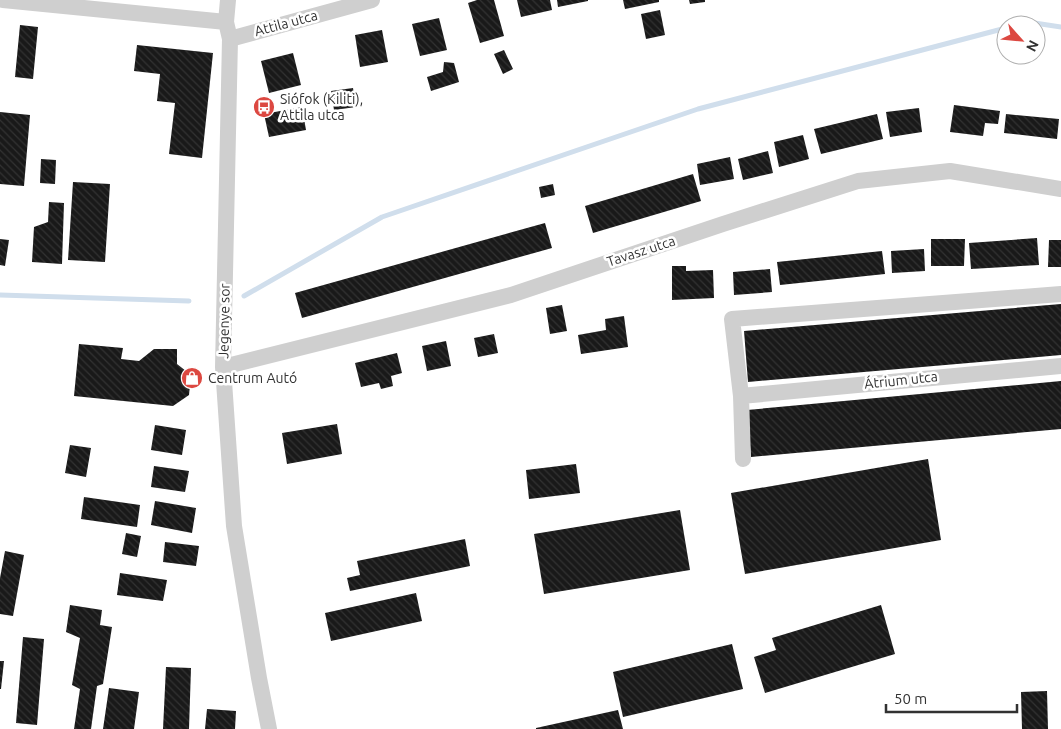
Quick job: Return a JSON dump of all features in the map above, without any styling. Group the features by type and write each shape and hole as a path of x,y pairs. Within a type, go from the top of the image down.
{"street":[{"path":"3,0 226,22"},
{"name":"Jegenye sor","path":"228,0 226,22 230,39 223,367 234,526 269,729"},
{"name":"Attila utca","path":"230,39 372,0"},
{"name":"Tavasz utca","path":"223,367 511,295 723,224 858,182 950,171 1061,189"},
{"path":"743,459 741,396 732,319 1061,294"},
{"name":"Átrium utca","path":"741,396 1061,366"}],"building":[{"path":"477,0 494,0 504,36 480,43 468,3"},
{"path":"517,0 550,0 552,10 521,17"},
{"path":"557,0 588,0 588,1 558,7"},
{"path":"623,0 659,0 659,2 625,9"},
{"path":"689,0 705,0 705,2 690,4"},
{"path":"660,10 665,35 646,39 641,14"},
{"path":"439,18 447,50 420,56 412,24"},
{"path":"20,25 38,27 33,79 15,77"},
{"path":"382,30 388,62 360,67 355,35"},
{"path":"137,45 213,53 202,158 169,154 175,103 157,101 160,74 134,71"},
{"path":"504,50 513,69 503,74 494,54"},
{"path":"293,53 301,85 269,93 261,61"},
{"path":"444,62 454,63 459,82 431,91 427,77 443,72"},
{"path":"353,88 356,107 334,110 331,91"},
{"path":"954,105 1000,111 998,124 985,123 983,136 950,132"},
{"path":"302,107 306,130 269,137 264,114"},
{"path":"919,108 922,132 890,137 886,112"},
{"path":"0,112 30,115 24,186 0,184"},
{"path":"877,114 883,139 821,154 814,129"},
{"path":"1006,114 1059,119 1057,139 1004,133"},
{"path":"803,135 809,159 779,167 774,142"},
{"path":"768,151 773,173 743,180 738,159"},
{"path":"730,157 734,179 700,185 697,164"},
{"path":"41,159 56,160 55,184 40,183"},
{"path":"693,174 701,201 593,233 585,206"},
{"path":"73,182 110,184 105,262 68,260"},
{"path":"553,184 555,195 541,198 539,187"},
{"path":"49,202 64,203 62,264 32,262 34,227 48,222"},
{"path":"545,223 552,248 302,318 295,293"},
{"path":"1037,238 1039,265 971,269 969,243"},
{"path":"0,239 9,240 5,266 0,265"},
{"path":"931,239 965,239 964,266 931,266"},
{"path":"1049,240 1061,240 1061,267 1048,267"},
{"path":"924,249 925,271 892,273 891,251"},
{"path":"882,251 885,274 780,285 777,262"},
{"path":"672,266 686,266 686,271 713,270 714,298 672,300"},
{"path":"770,269 772,292 734,295 733,272"},
{"path":"1061,304 1061,355 748,382 744,331"},
{"path":"562,305 567,331 550,334 546,308"},
{"path":"624,316 628,347 581,354 578,335 606,330 605,319"},
{"path":"494,334 498,353 478,357 474,338"},
{"path":"446,341 451,366 427,371 422,346"},
{"path":"79,344 123,348 121,359 139,361 154,349 177,349 177,364 191,375 189,395 173,406 74,396"},
{"path":"397,353 402,373 391,376 393,386 381,389 379,383 361,387 355,363"},
{"path":"1061,381 1061,429 751,457 747,410"},
{"path":"337,424 342,454 287,464 282,433"},
{"path":"155,425 186,430 182,455 151,450"},
{"path":"70,445 91,448 86,477 65,473"},
{"path":"928,459 941,540 745,574 731,493"},
{"path":"576,464 580,493 529,499 526,470"},
{"path":"154,466 189,471 185,492 151,487"},
{"path":"84,497 140,505 137,527 81,519"},
{"path":"155,501 196,508 192,533 151,525"},
{"path":"680,510 690,570 544,594 534,534"},
{"path":"126,533 141,536 137,557 122,554"},
{"path":"465,539 470,566 350,591 347,578 360,575 357,561"},
{"path":"165,542 199,546 196,566 163,562"},
{"path":"5,551 24,555 13,616 0,614 0,578"},
{"path":"120,573 167,580 163,601 117,595"},
{"path":"416,593 422,621 331,641 325,613"},
{"path":"70,605 102,610 100,625 112,627 103,684 97,686 91,729 74,729 80,689 72,685 80,638 66,632"},
{"path":"881,605 895,654 765,693 754,657 776,650 772,638"},
{"path":"23,637 44,639 37,725 16,723"},
{"path":"732,644 743,689 623,717 613,672"},
{"path":"0,661 4,661 1,689 0,689"},
{"path":"166,667 191,668 189,729 163,729"},
{"path":"109,688 139,692 134,729 103,729"},
{"path":"1047,691 1048,729 1022,729 1021,692"},
{"path":"207,709 236,711 235,729 205,729"},
{"path":"618,710 623,729 536,729 536,728"}],"waterway":[{"path":"1046,25 1061,27"},
{"path":"244,296 382,217 698,109 996,31"},
{"path":"0,295 189,301"}],"place":[{"name":"Siófok (Kiliti), Attila utca","path":"264,107"},
{"name":"Centrum Autó","path":"192,378"}]}
